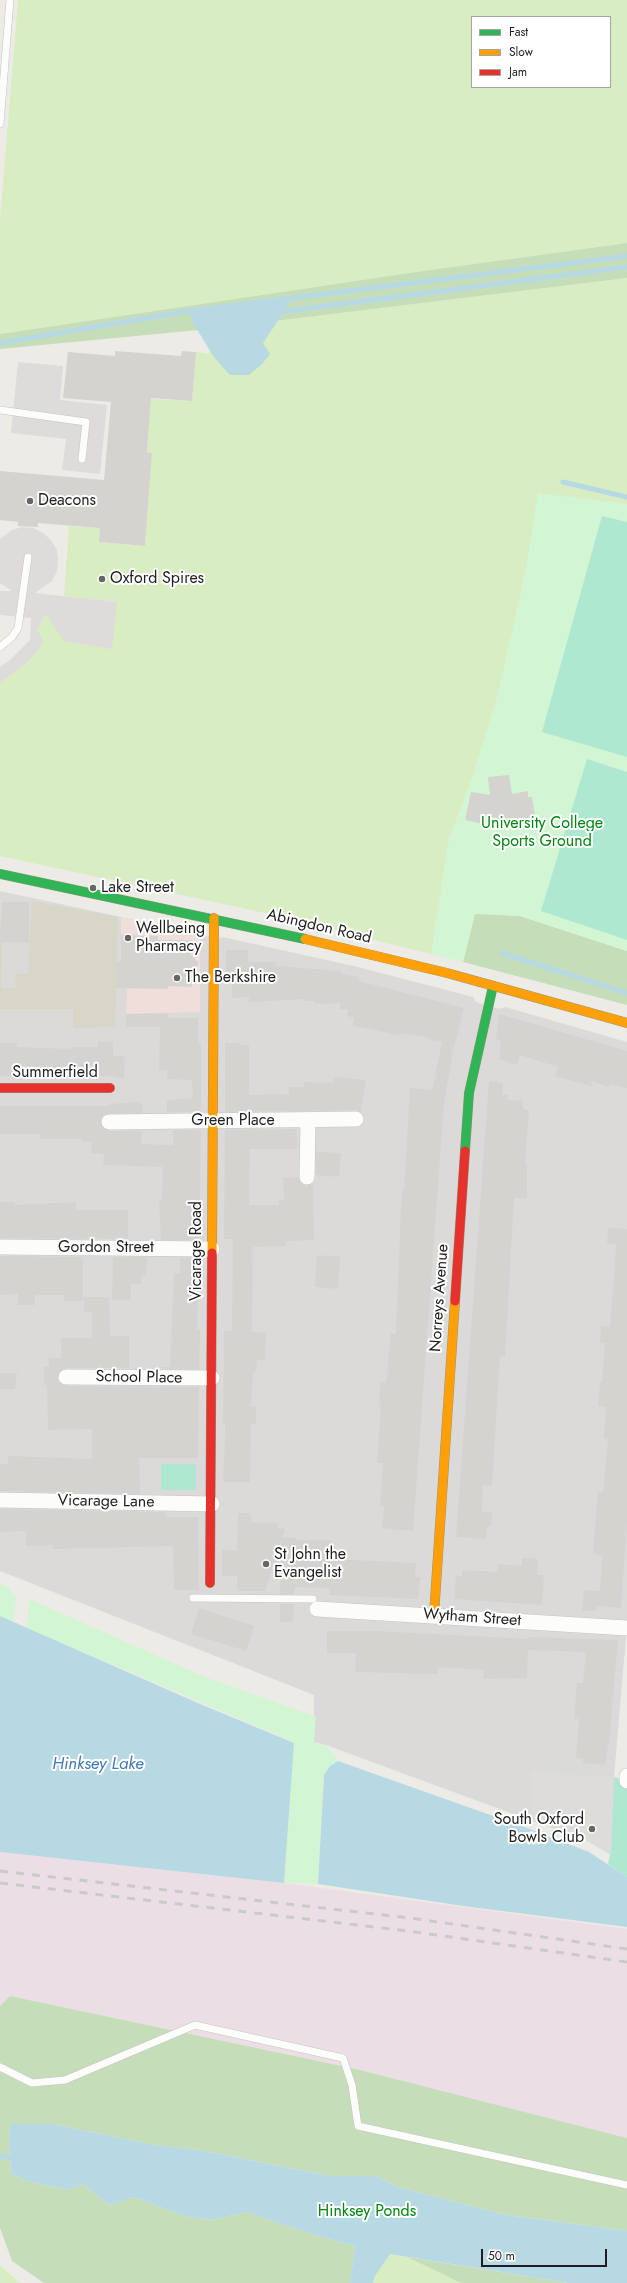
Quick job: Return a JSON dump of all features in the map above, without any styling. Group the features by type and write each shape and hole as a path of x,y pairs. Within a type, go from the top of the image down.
{"street":[{"name":"Abingdon Road","path":"0,874 214,918 409,963 627,1022"},
{"name":"Vicarage Road","path":"210,1583 212,1504 212,1121 214,918"},
{"name":"Norreys Avenue","path":"434,1615 469,1093 493,986"},
{"name":"Summerfield","path":"0,1088 110,1088"},
{"name":"Green Place","path":"110,1122 308,1121 356,1119"},
{"path":"307,1177 308,1121"},
{"name":"Gordon Street","path":"0,1248 212,1249"},
{"name":"School Place","path":"66,1377 212,1378"},
{"name":"Vicarage Lane","path":"0,1500 212,1504"},
{"name":"Wytham Street","path":"315,1604 434,1615 627,1628"},
{"path":"627,1776 627,1781"}],"lane":[{"path":"0,124 10,0"},
{"path":"0,410 86,422 82,459"},
{"path":"0,647 5,644 18,628 28,558"},
{"path":"209,1598 210,1583"},
{"path":"193,1598 315,1604"},
{"path":"0,2067 32,2083 65,2080 195,2025 343,2058 352,2085 358,2126 627,2185"}],"shaded area":[{"path":"18,362 63,366 60,400 107,405 100,474 62,470 66,439 11,433"},
{"path":"22,527 33,528 43,533 51,540 57,550 57,571 52,581 35,593 117,602 112,649 64,641 46,614 37,630 44,642 29,661 0,683 0,667 10,660 30,640 31,618 0,615 0,591 12,591 0,583 0,539 12,530"},
{"path":"0,891 121,917 198,931 200,936 227,938 354,966 473,997 476,1002 499,1009 505,1007 627,1042 627,1625 614,1777 532,1772 532,1821 326,1745 314,1742 314,1695 0,1571"},
{"path":"32,901 118,917 115,1027 73,1028 73,1009 0,1009 0,929 2,929 1,988 19,988 15,987 16,974 28,974"},
{"path":"121,917 198,931 200,935 200,1012 157,1013 157,1027 126,1027 128,958 121,958"},
{"name":"South Oxford Bowls Club","path":"532,1771 614,1777 611,1854 582,1838 532,1821"},
{"path":"0,1852 284,1883 627,1929 627,2138 356,2069 10,1996 0,2006"}],"green space":[{"path":"18,0 627,0 627,243 416,272 0,334 0,220"},
{"path":"627,243 627,278 209,329 0,349 0,334 416,272"},
{"path":"627,278 627,504 538,494 526,570 498,695 472,779 449,839 431,954 265,913 0,856 0,683 29,661 37,630 46,614 117,602 64,596 69,526 100,528 99,542 145,546 152,453 147,452 151,399 192,401 196,352 209,354 209,329"},
{"name":"University College Sports Ground","path":"538,493 627,504 627,951 520,916 475,914 463,962 431,954 449,839 472,779 498,695 526,570"},
{"path":"602,516 627,522 627,757 542,732"},
{"path":"587,759 627,772 627,940 541,911"},
{"path":"475,913 520,916 627,951 627,1005 463,962"},
{"path":"161,1464 196,1464 196,1490 161,1490"},
{"path":"0,1584 7,1586 16,1599 13,1622 0,1616"},
{"path":"29,1599 200,1675 316,1717 314,1742 326,1745 338,1761 330,1766 324,1775 318,1884 284,1883 294,1742 27,1628"},
{"name":"South Oxford Bowls Club","path":"532,1771 614,1777 627,1781 627,1877 608,1864 610,1854 582,1838 532,1821"},
{"path":"10,1996 356,2069 627,2138 627,2231 506,2215 398,2187 376,2176 330,2176 205,2151 155,2145 52,2124 10,2124 9,2145 11,2174 28,2181 67,2190 83,2184 109,2205 134,2197 185,2216 212,2220 246,2212 318,2236 355,2246 350,2283 44,2283 12,2261 0,2228 0,2006"},
{"path":"390,2254 407,2257 461,2283 373,2283 375,2276"},
{"path":"407,2257 569,2283 461,2283"},
{"path":"0,2265 20,2283 0,2283"}],"water":[{"path":"293,298 263,343 270,354 262,364 249,375 230,375 214,357 193,323 189,311"},
{"name":"Hinksey Lake","path":"0,1616 200,1704 294,1743 284,1883 0,1852"},
{"path":"338,1761 527,1828 589,1852 627,1877 627,1927 463,1906 318,1884 324,1775 330,1766"},
{"name":"Hinksey Ponds","path":"10,2124 52,2124 155,2145 205,2151 330,2176 376,2176 398,2187 506,2215 627,2231 627,2283 569,2283 390,2254 375,2276 373,2283 350,2283 355,2246 318,2236 246,2212 212,2220 185,2216 134,2197 109,2205 83,2184 67,2190 28,2181 11,2174 9,2145"}],"building":[{"path":"115,351 181,356 182,351 196,352 192,401 151,398 147,452 152,453 145,546 99,542 100,528 38,523 38,527 18,526 18,522 0,520 0,471 104,480 111,402 63,398 68,352 115,356"},
{"path":"509,775 512,794 528,791 528,797 532,797 535,815 531,816 532,822 493,828 493,826 465,820 471,792 490,795 488,777"},
{"path":"2,902 29,902 29,943 0,942"},
{"path":"121,935 158,936 158,940 192,940 191,955 199,963 192,973 192,987 168,986 168,989 116,988 116,962 121,962"},
{"path":"226,950 248,950 248,962 276,962 276,966 341,971 341,974 359,977 359,981 464,1008 453,1052 444,1103 413,1531 382,1528 384,1506 380,1506 383,1463 377,1463 381,1407 379,1407 380,1382 386,1383 391,1333 396,1333 402,1190 404,1190 410,1088 432,1090 442,1042 430,1040 430,1038 400,1033 399,1035 353,1026 354,1018 347,1016 348,1009 340,1009 340,1003 315,1004 315,1001 304,1001 304,999 249,1002 249,997 232,998 232,983 226,983"},
{"path":"168,1013 168,1018 198,1018 198,1043 201,1043 201,1112 167,1112 167,1100 193,1098 192,1080 167,1079 167,1070 159,1070 160,1027 126,1027 126,1014"},
{"path":"499,1014 627,1051 627,1088 610,1084 609,1087 591,1081 592,1086 555,1076 558,1067 520,1055 517,1065 499,1059 501,1040 496,1039"},
{"path":"98,1041 113,1042 113,1056 125,1056 124,1079 110,1076 0,1076 0,1043 17,1043 17,1047 70,1049 70,1047 98,1047"},
{"path":"225,1043 241,1043 241,1045 249,1045 249,1095 289,1094 289,1087 304,1087 304,1082 333,1083 333,1077 366,1080 361,1112 356,1110 225,1112"},
{"path":"489,1081 503,1083 502,1095 508,1095 507,1100 523,1101 523,1109 529,1110 525,1164 527,1164 527,1198 514,1198 505,1357 500,1356 492,1485 483,1485 482,1512 492,1513 491,1526 487,1526 486,1539 456,1537"},
{"path":"139,1102 139,1104 143,1105 142,1113 105,1114 101,1118 102,1127 109,1131 142,1131 141,1144 173,1145 173,1130 201,1130 199,1240 161,1240 159,1200 162,1200 163,1167 103,1165 104,1154 91,1153 92,1142 83,1142 83,1139 41,1139 40,1134 0,1134 0,1106 109,1106 109,1104"},
{"path":"297,1129 297,1149 250,1149 249,1205 279,1205 279,1200 284,1200 283,1178 298,1177 302,1184 306,1186 313,1184 314,1240 286,1241 286,1246 253,1247 252,1332 266,1333 265,1360 257,1360 256,1372 253,1372 251,1407 256,1407 256,1424 251,1424 250,1482 223,1482 225,1438 225,1424 223,1424 224,1331 232,1331 233,1239 224,1239 225,1130"},
{"path":"316,1152 341,1153 339,1177 316,1175"},
{"path":"0,1202 15,1202 15,1205 76,1202 76,1210 128,1210 128,1239 0,1238"},
{"path":"608,1228 627,1229 627,1523 621,1608 597,1606 596,1611 582,1611 584,1590 600,1591 602,1555 593,1554 598,1492 603,1492 608,1439 604,1439 606,1407 598,1406 600,1382 602,1382 605,1343 600,1343 601,1326 610,1327 616,1244 607,1244"},
{"path":"317,1255 340,1257 338,1289 315,1287"},
{"path":"0,1256 83,1257 83,1301 64,1301 64,1295 35,1295 35,1305 18,1305 18,1294 0,1295"},
{"path":"113,1257 147,1257 146,1275 141,1275 141,1284 131,1284 131,1300 112,1300"},
{"path":"180,1258 199,1258 197,1330 200,1330 199,1369 162,1369 162,1367 170,1367 174,1273 180,1273"},
{"path":"84,1297 109,1297 110,1336 129,1336 129,1368 66,1368 58,1373 58,1382 66,1386 199,1387 198,1458 139,1458 140,1494 0,1491 0,1464 8,1464 8,1456 92,1459 92,1429 48,1430 47,1385 44,1385 44,1367 49,1367 49,1358 61,1358 61,1338 92,1338 92,1312 84,1312"},
{"path":"0,1373 17,1373 15,1389 0,1389"},
{"path":"0,1509 165,1512 165,1517 198,1517 199,1590 174,1590 173,1546 53,1549 53,1545 26,1546 26,1531 0,1532"},
{"path":"238,1513 251,1513 251,1522 278,1523 278,1528 285,1529 282,1537 296,1538 296,1540 331,1540 330,1559 416,1563 415,1577 420,1577 418,1599 329,1595 330,1588 295,1587 294,1594 280,1594 281,1540 265,1591 237,1591 237,1576 222,1576 222,1550 237,1551"},
{"path":"522,1558 538,1559 537,1575 544,1575 542,1605 454,1599 456,1576 462,1576 462,1570 497,1572 498,1564 522,1566"},
{"path":"280,1604 294,1604 293,1622 280,1622"},
{"path":"199,1608 254,1626 246,1651 191,1634"},
{"path":"327,1631 376,1631 528,1639 528,1637 618,1640 610,1734 605,1765 583,1763 583,1759 576,1758 579,1719 574,1719 577,1683 583,1683 586,1652 528,1650 527,1678 483,1679 484,1670 438,1667 438,1674 355,1672 356,1653 327,1653"}],"waterway":[{"path":"0,343 189,311 627,256"},
{"path":"279,312 627,267"},
{"path":"563,482 627,497"},
{"path":"502,953 627,993"},
{"path":"0,2156 17,2159"}],"railway":[{"path":"0,1871 410,1918 627,1949"},
{"path":"0,1883 408,1931 627,1962"}],"traffic: fast":[{"path":"0,874 305,939"},
{"path":"465,1151 469,1093 493,986"}],"traffic: slow":[{"path":"212,1253 214,918"},
{"path":"305,939 447,973 627,1023"},
{"path":"434,1615 455,1301"}],"traffic: jam":[{"path":"0,1088 110,1088"},
{"path":"455,1301 465,1151"},
{"path":"210,1583 212,1253"}],"place":[{"name":"Deacons","path":"30,501"},
{"name":"Oxford Spires","path":"102,579"},
{"name":"Lake Street","path":"93,888"},
{"name":"Wellbeing Pharmacy","path":"128,938"},
{"name":"The Berkshire","path":"177,978"},
{"name":"St John the Evangelist","path":"266,1564"},
{"name":"South Oxford Bowls Club","path":"592,1829"}]}
